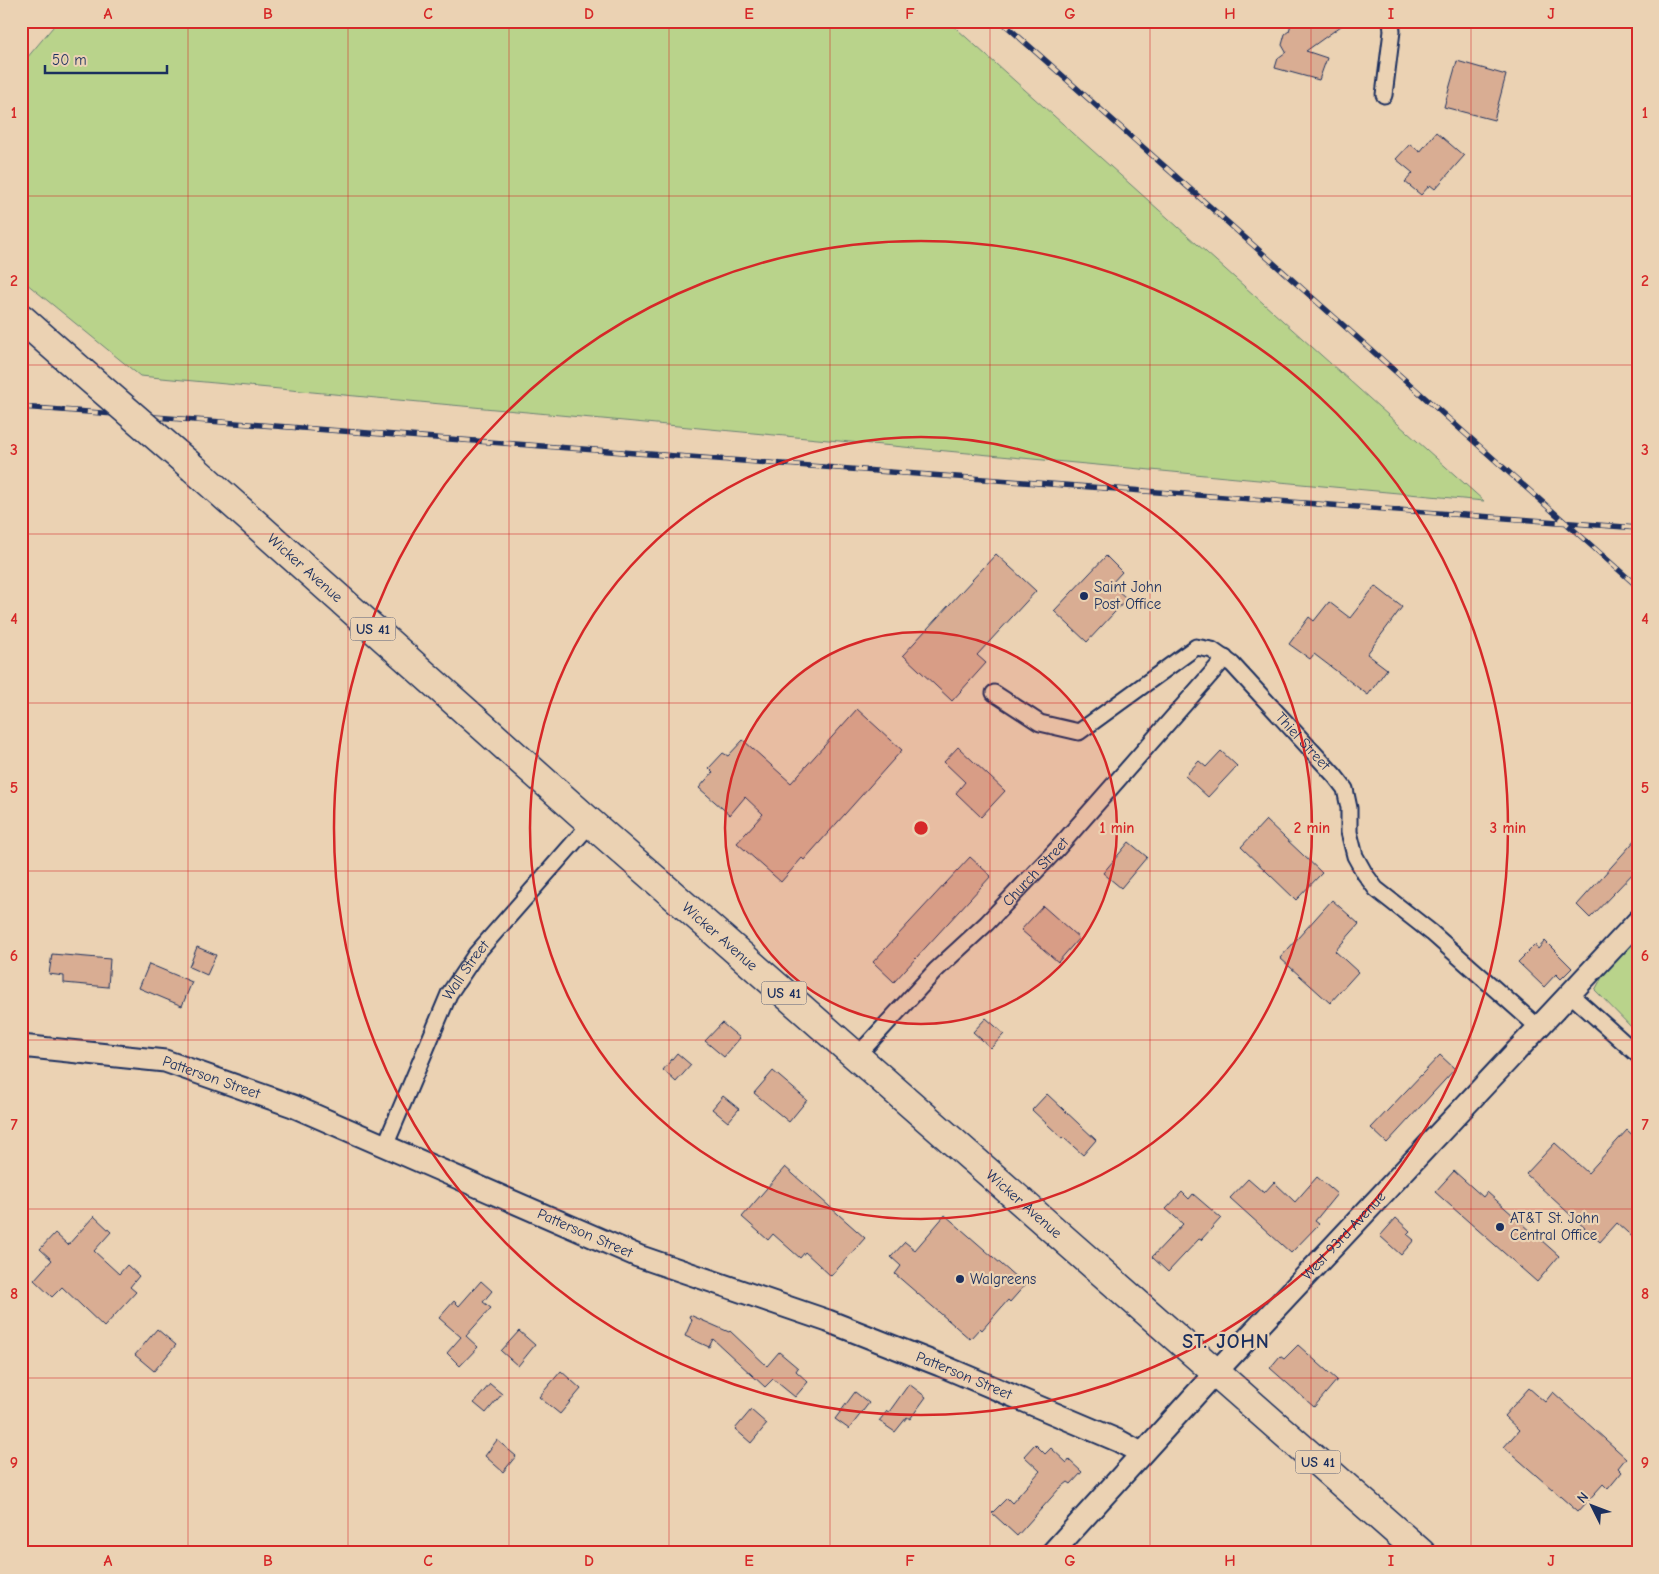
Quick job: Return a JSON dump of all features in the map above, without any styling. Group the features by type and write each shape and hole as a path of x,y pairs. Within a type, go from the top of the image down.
{"highway":[{"name":"Wicker Avenue","path":"21,318 193,468 856,1057 1421,1553"}],"street":[{"path":"1384,95 1392,31 1391,21"},
{"name":"Thiel Street","path":"994,693 1040,723 1080,732 1196,647 1212,650 1225,658 1329,769 1345,789 1349,808 1349,832 1355,856 1364,874 1376,889 1432,934 1538,1028"},
{"name":"Church Street","path":"856,1057 936,970 987,923 1058,848 1225,658"},
{"name":"Wall Street","path":"385,1146 448,994 476,954 591,823"},
{"name":"West 93rd Avenue","path":"1052,1553 1216,1372 1638,921"},
{"path":"1570,994 1638,1055"},
{"name":"Patterson Street","path":"21,1046 166,1060 293,1106 638,1256 828,1321 940,1365 1119,1441 1141,1454"}],"green space":[{"path":"58,21 948,21 1484,501 140,376 21,279 21,65"},
{"path":"1638,931 1638,1034 1595,990 1611,961"}],"building":[{"path":"1292,21 1348,21 1306,51 1327,58 1319,80 1275,68 1278,58 1286,52 1282,45"},
{"path":"1457,61 1506,75 1494,120 1444,107"},
{"path":"1436,132 1464,156 1435,189 1430,185 1421,195 1405,182 1413,173 1396,159 1410,144 1420,152"},
{"path":"996,554 1036,591 977,655 986,663 952,701 903,655"},
{"path":"1106,556 1122,572 1111,584 1127,599 1087,642 1054,611"},
{"path":"1375,586 1402,607 1367,654 1387,669 1368,695 1314,654 1310,659 1289,644 1309,617 1314,621 1329,602 1350,618"},
{"path":"857,709 902,750 804,860 802,858 781,882 737,843 763,814 745,797 730,815 699,788 713,772 709,768 723,753 728,756 743,740 791,783"},
{"path":"958,747 1005,791 981,817 956,793 965,782 944,762"},
{"path":"1221,751 1237,766 1208,797 1185,776 1199,761 1206,767"},
{"path":"1266,820 1322,873 1296,900 1241,847"},
{"path":"1638,837 1638,868 1590,918 1577,905"},
{"path":"1129,842 1147,857 1121,888 1103,873"},
{"path":"970,857 991,876 894,982 873,962"},
{"path":"1332,900 1359,924 1335,951 1358,972 1330,1003 1280,958"},
{"path":"1043,906 1079,938 1058,962 1021,930"},
{"path":"1545,941 1572,968 1561,979 1556,974 1544,987 1518,962 1535,945 1538,949"},
{"path":"197,947 216,955 207,975 189,967"},
{"path":"52,954 110,959 108,987 64,983 64,976 49,974"},
{"path":"149,964 192,982 182,1006 139,988"},
{"path":"986,1018 1004,1034 991,1048 973,1032"},
{"path":"722,1023 740,1038 724,1057 705,1041"},
{"path":"677,1053 691,1065 676,1082 663,1070"},
{"path":"1440,1055 1455,1069 1387,1143 1371,1128"},
{"path":"773,1071 807,1100 789,1122 754,1093"},
{"path":"1047,1094 1096,1140 1083,1155 1032,1110"},
{"path":"723,1096 739,1109 728,1122 712,1109"},
{"path":"1627,1130 1638,1140 1638,1242 1617,1223 1600,1242 1526,1174 1555,1143 1588,1173"},
{"path":"785,1167 865,1238 831,1276 805,1252 800,1258 773,1234 768,1240 742,1217"},
{"name":"AT&T St. John Central Office","path":"1454,1171 1483,1197 1487,1192 1559,1256 1537,1282 1435,1192"},
{"path":"1317,1177 1337,1194 1315,1221 1319,1224 1291,1253 1230,1198 1248,1179 1264,1193 1274,1182 1295,1202"},
{"path":"1182,1192 1189,1199 1193,1194 1221,1218 1168,1272 1152,1257 1183,1224 1166,1209"},
{"name":"Walgreens","path":"945,1215 1025,1285 1010,1302 1008,1300 982,1330 980,1328 970,1339 895,1274 901,1266 891,1257 905,1242 915,1250"},
{"path":"94,1216 111,1232 94,1251 119,1274 127,1265 139,1276 130,1287 136,1292 104,1327 62,1287 52,1297 34,1280 52,1260 40,1249 55,1233 68,1245"},
{"path":"1396,1218 1410,1231 1407,1234 1414,1240 1401,1255 1380,1236"},
{"path":"481,1281 492,1291 483,1302 491,1308 466,1336 478,1347 460,1366 447,1353 461,1337 439,1318 454,1301 459,1306"},
{"path":"690,1315 730,1331 767,1366 779,1352 798,1368 796,1371 808,1382 795,1397 773,1379 765,1387 713,1339 709,1347 685,1336 692,1320 689,1317"},
{"path":"157,1329 176,1345 154,1371 135,1355"},
{"path":"519,1331 535,1345 518,1366 501,1351"},
{"path":"1298,1345 1337,1380 1314,1407 1270,1368 1280,1356 1284,1359"},
{"path":"561,1371 581,1389 560,1414 539,1397"},
{"path":"490,1384 502,1394 486,1413 474,1403"},
{"path":"909,1384 926,1397 910,1419 907,1417 895,1432 879,1421 887,1411 889,1412"},
{"path":"1529,1388 1545,1402 1553,1392 1626,1458 1618,1468 1622,1472 1608,1489 1603,1484 1578,1512 1504,1447 1519,1430 1504,1416"},
{"path":"855,1392 869,1403 849,1429 835,1419"},
{"path":"751,1410 767,1424 751,1443 735,1429"},
{"path":"497,1440 516,1456 503,1472 485,1456"},
{"path":"1035,1444 1045,1454 1051,1448 1067,1463 1069,1460 1082,1472 1071,1484 1068,1482 1059,1489 1017,1536 992,1513 1007,1498 1012,1503 1040,1471 1024,1456"}],"railway":[{"path":"1001,21 1638,587"},
{"path":"21,407 1638,528"}],"place":[{"name":"Saint John Post Office","path":"1084,596"},
{"name":"AT&T St. John Central Office","path":"1500,1227"},
{"name":"Walgreens","path":"960,1279"}],"district":[{"name":"ST. JOHN","path":"1226,1341"}]}
